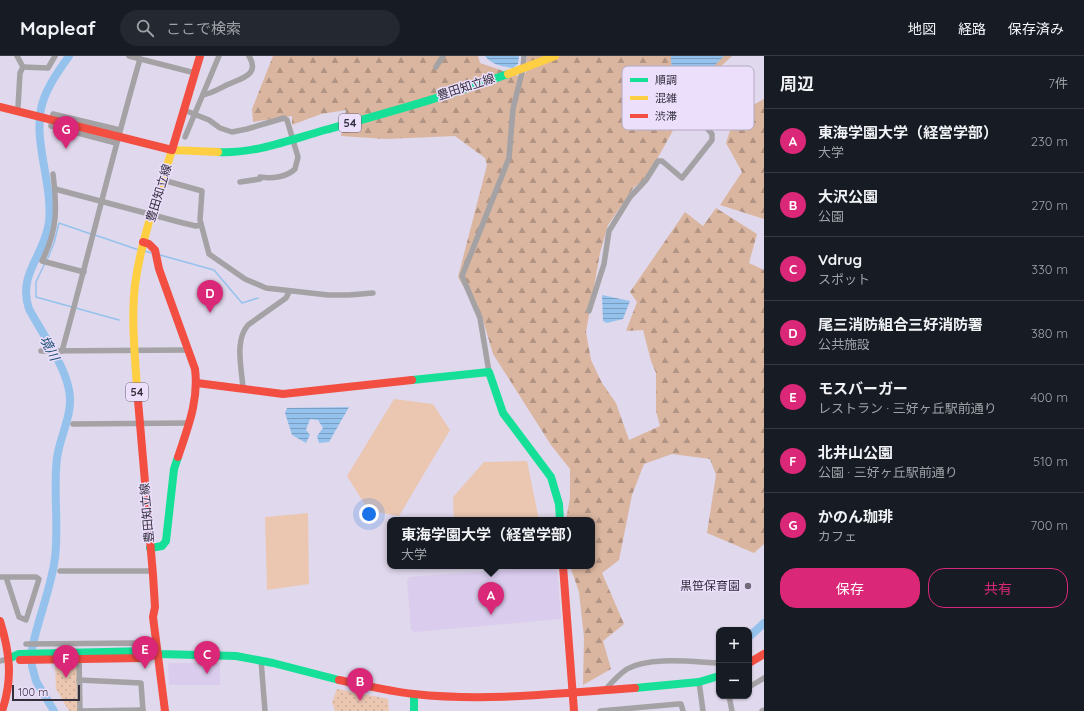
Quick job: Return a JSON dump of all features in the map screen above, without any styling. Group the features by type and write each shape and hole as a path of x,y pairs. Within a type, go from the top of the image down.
{"street":[{"path":"17,56 23,67"},
{"path":"23,67 48,68 55,56"},
{"path":"129,56 195,73"},
{"path":"0,107 172,150 200,56"},
{"path":"185,137 219,56"},
{"path":"203,96 248,75 253,67 253,62 249,56"},
{"path":"436,67 443,56"},
{"path":"524,56 523,68 513,109 510,150 506,168 462,276 480,318 489,372 503,413 551,477 559,504 560,517"},
{"name":"豊田知立線","path":"165,711 159,654 161,640 158,615 155,607 134,351 135,286 143,242 172,150 230,153 257,149 392,111 555,56"},
{"path":"60,351 84,272 118,136 140,59"},
{"path":"18,107 20,73 23,67"},
{"path":"184,110 209,120 220,128 232,132 284,118 287,120 298,158 297,165 288,175 266,178 260,177 260,179 240,182"},
{"path":"54,114 118,136 51,126 54,114"},
{"path":"589,311 604,264 609,231 636,189 646,180 658,161 662,162 682,178 712,140 712,134 709,130"},
{"path":"53,174 56,212 55,227 42,261 84,272"},
{"path":"163,180 202,191 200,208 201,225 210,256 245,279 260,286 289,292 349,295 373,293"},
{"path":"55,189 196,226 201,225"},
{"path":"143,242 150,244 156,250 158,269 188,350 197,383 197,399 174,469 166,541 162,546 150,548"},
{"path":"243,389 240,341 243,330 286,298 289,292"},
{"path":"43,351 188,350"},
{"path":"197,383 290,394 489,372"},
{"path":"73,424 189,423"},
{"path":"563,569 574,711"},
{"path":"60,571 152,571"},
{"path":"3,577 36,577 39,579 26,620 19,617 3,577"},
{"path":"0,621 10,658 11,682 2,711"},
{"path":"26,644 136,643 140,645 140,652"},
{"path":"0,657 20,660 140,652 159,654 230,655 261,660 334,680 414,694 487,697 538,696 699,682 716,677"},
{"path":"79,656 143,658 159,654"},
{"path":"752,661 764,654"},
{"path":"79,656 79,680 81,711 143,710 141,682 79,680"},
{"path":"0,661 10,658"},
{"path":"261,660 265,711"},
{"path":"605,690 612,680 628,669 637,665 675,662 716,663"},
{"path":"752,685 764,678"},
{"path":"699,682 704,711"},
{"path":"414,694 414,711"},
{"path":"730,699 732,711"},
{"path":"600,711 681,704 683,711"}],"shaded area":[{"path":"394,399 433,404 450,430 399,516 369,511 347,476"},
{"path":"527,461 538,517 454,517 453,497 484,462"},
{"path":"308,513 309,584 267,590 265,517"},
{"path":"517,569 557,569 561,619 414,632 411,630 407,580 409,577"},
{"path":"168,663 220,663 220,685 169,685"},
{"path":"55,665 73,665 77,667 78,711 69,711 56,689"},
{"path":"337,689 388,699 389,711 335,711 332,702"}],"green space":[{"path":"273,56 478,56 480,63 518,76 526,73 527,56 671,56 671,66 622,66 622,130 673,130 646,179 634,187 608,225 600,253 586,332 591,360 602,383 616,403 629,440 660,426 656,411 656,373 651,361 643,330 626,331 637,302 630,292 685,212 703,226 716,208 757,234 749,263 764,270 764,544 754,553 707,533 716,475 710,459 672,454 644,464 632,495 619,560 602,573 624,624 603,641 611,669 583,685 584,637 579,592 571,569 595,569 595,517 567,517 570,498 570,469 551,445 493,354 483,320 458,277 487,165 485,158 455,136 386,139 341,136 346,110 321,114 292,125 292,116 253,122 252,109"},
{"path":"718,56 732,56 721,66 712,66"},
{"path":"764,99 764,219 720,205 742,172 726,143 730,130 754,130 754,105"}],"water":[{"path":"485,56 519,56 518,64 513,68 494,63"},
{"path":"671,56 724,56 714,66 671,65"},
{"path":"602,295 630,301 623,319 607,323 603,321"},
{"path":"349,407 329,442 319,443 317,436 323,428 318,420 310,419 306,430 310,435 306,443 292,435 285,413 287,408"}],"waterway":[{"name":"境川","path":"32,649 51,581 55,558 57,458 70,407 70,399 67,381 63,370 29,309 26,297 26,285 42,245 49,222 50,208 39,122 41,109 49,88 69,56"},
{"path":"47,260 54,243 59,223 91,234"},
{"path":"95,235 139,250"},
{"path":"144,251 152,253"},
{"path":"160,255 214,270 242,303 258,298"},
{"path":"45,263 36,282 36,297 119,320"},
{"path":"752,634 764,623"},
{"name":"境川","path":"32,666 36,681 54,711"}],"traffic: fast":[{"path":"218,152 245,151 272,146 463,90 508,74"},
{"path":"412,380 489,372 503,413 551,477 559,504 560,517"},
{"path":"150,548 162,546 166,541 174,469 178,457"},
{"path":"10,658 19,654 147,651 159,654 236,656 273,663 339,680"},
{"path":"635,688 699,682 716,677"},
{"path":"414,694 414,711"}],"traffic: slow":[{"path":"508,74 555,56"},
{"path":"137,389 133,324 135,285 141,251 172,150 218,152"}],"traffic: jam":[{"path":"0,107 172,150 200,56"},
{"path":"143,242 149,244 155,250 159,269 195,369 196,380 194,403 178,457"},
{"path":"197,383 283,394 412,380"},
{"path":"137,389 153,575 155,607 153,617 165,711"},
{"path":"563,569 574,711"},
{"path":"0,621 6,644 9,666 8,688 2,711"},
{"path":"20,660 143,658 158,654"},
{"path":"752,661 764,654"},
{"path":"339,680 404,693 469,697 524,696 635,688"}],"place":[{"name":"かのん珈琲","path":"66,149"},
{"name":"尾三消防組合三好消防署","path":"210,313"},
{"name":"黒笹保育園","path":"748,586"},
{"name":"東海学園大学（経営学部）","path":"491,615"},
{"name":"モスバーガー","path":"145,669"},
{"name":"Vdrug","path":"207,674"},
{"name":"北井山公園","path":"66,678"},
{"name":"大沢公園","path":"360,701"}]}
